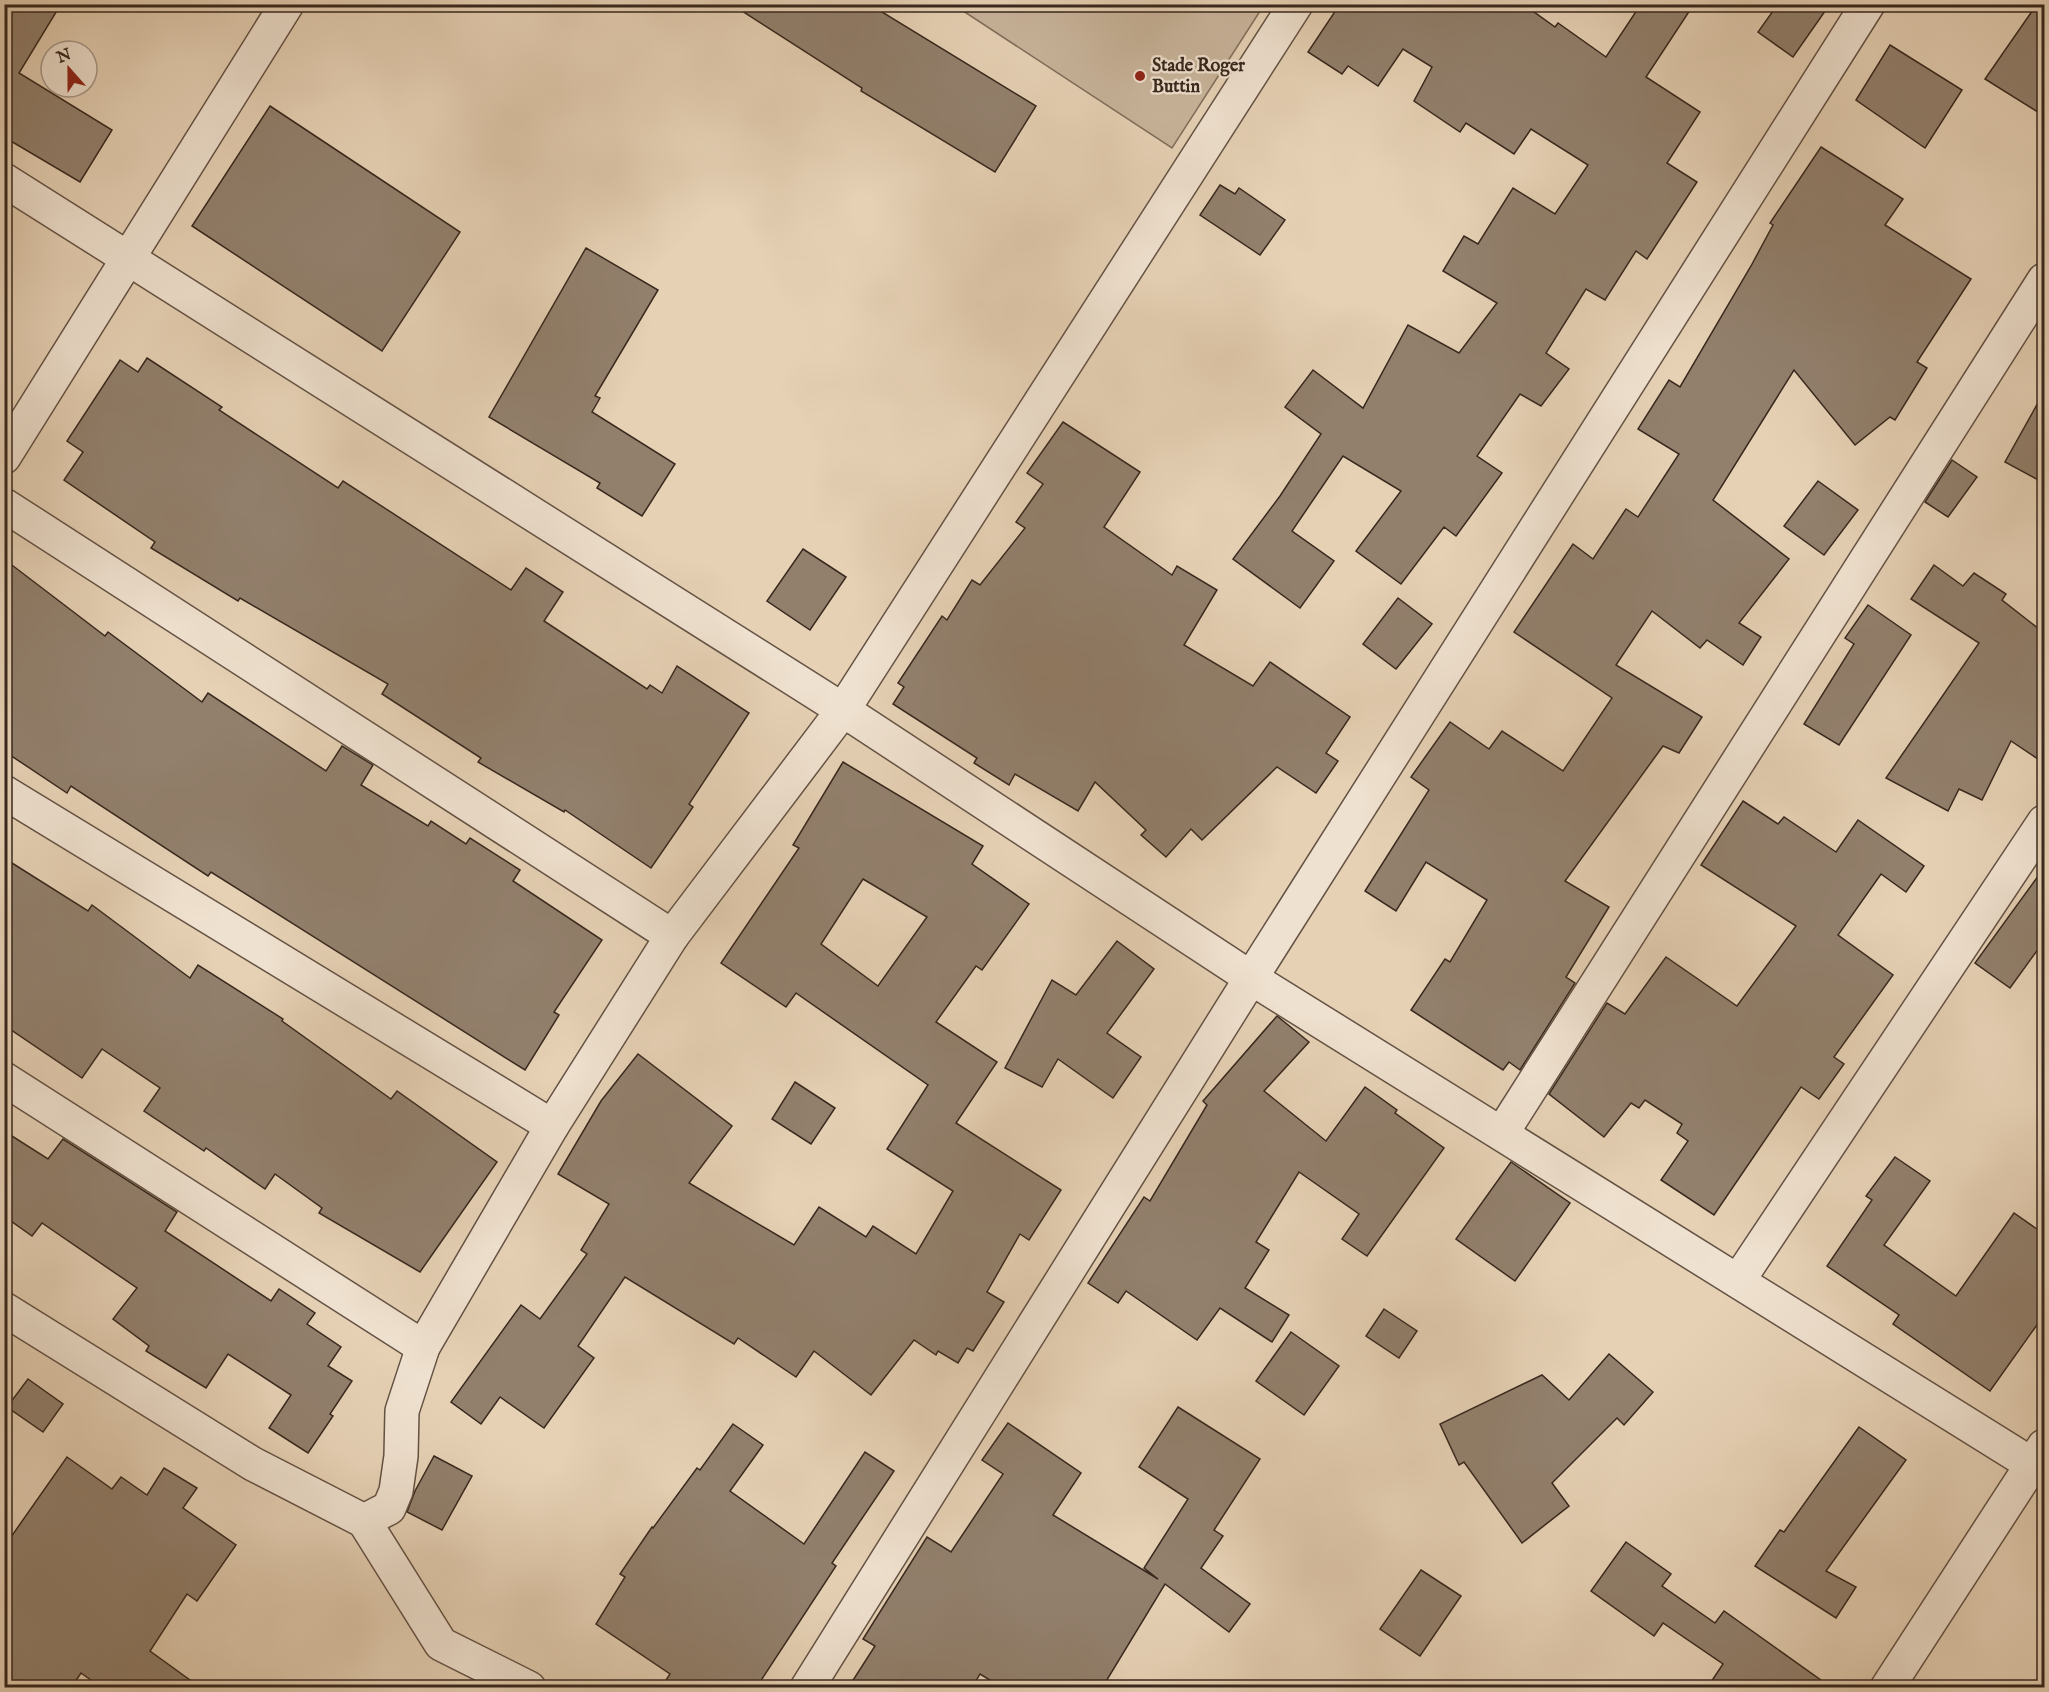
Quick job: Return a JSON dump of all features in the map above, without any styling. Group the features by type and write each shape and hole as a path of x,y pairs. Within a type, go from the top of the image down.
{"street":[{"path":"4,458 287,4"},
{"path":"364,1521 388,1508 396,1491 401,1456 402,1411 423,1347 552,1126 672,936 843,710 1296,4"},
{"path":"807,1688 1251,978 1868,4"},
{"path":"4,180 843,710 1251,978 1738,1281 2041,1461 1887,1688"},
{"path":"1502,1133 2044,280"},
{"path":"4,505 672,936"},
{"path":"4,792 552,1126"},
{"path":"1738,1281 2044,822"},
{"path":"4,1078 423,1347"},
{"path":"4,1309 253,1464 364,1521 441,1644 529,1688"}],"shaded area":[{"name":"Stade Roger Buttin","path":"954,5 1264,5 1172,148"}],"building":[{"path":"4,4 61,4 19,73 39,85 39,99 61,99 112,130 80,182 4,137"},
{"path":"731,4 869,4 1036,106 995,172 861,91 862,88"},
{"path":"1340,4 1523,4 1555,27 1558,23 1606,57 1641,4 1694,4 1646,77 1700,112 1667,163 1697,182 1647,259 1636,251 1605,300 1586,289 1546,353 1569,369 1541,406 1520,394 1477,456 1502,473 1456,536 1444,527 1401,584 1356,551 1401,491 1343,456 1292,531 1334,561 1300,608 1233,559 1280,496 1321,434 1285,407 1313,370 1363,408 1408,325 1459,353 1497,303 1443,271 1464,236 1478,244 1513,188 1555,214 1588,165 1531,129 1514,154 1466,123 1460,132 1414,101 1432,67 1403,49 1378,86 1348,66 1342,74 1308,52"},
{"path":"1778,4 1830,4 1793,57 1758,32"},
{"path":"2037,4 2044,4 2044,116 1985,79"},
{"path":"1890,45 1962,90 1925,148 1856,100"},
{"path":"270,106 460,232 382,351 192,226"},
{"path":"1821,147 1903,199 1885,225 1971,279 1917,362 1927,368 1895,420 1890,417 1855,445 1794,370 1713,500 1789,559 1739,623 1761,637 1743,665 1707,640 1700,648 1652,611 1616,665 1702,717 1679,753 1663,746 1565,881 1609,907 1566,977 1575,983 1520,1070 1509,1062 1503,1070 1411,1010 1445,959 1450,962 1487,900 1426,862 1396,911 1365,891 1429,790 1411,777 1450,722 1489,749 1502,731 1563,771 1612,698 1514,632 1573,544 1593,559 1626,509 1638,517 1679,454 1638,429 1669,380 1680,387 1751,266 1773,225 1770,223"},
{"path":"1220,185 1235,194 1239,188 1285,220 1260,255 1200,215"},
{"path":"586,248 658,290 595,396 600,398 592,412 675,464 642,516 597,488 600,483 489,417"},
{"path":"147,358 222,407 219,410 338,488 343,481 511,590 526,568 563,592 544,621 647,689 650,685 662,693 677,666 749,713 689,804 693,807 651,868 565,810 564,812 478,762 481,758 382,694 388,684 240,598 238,601 151,548 155,542 64,480 83,452 67,441 120,360 138,372"},
{"path":"2044,392 2044,483 2005,462"},
{"path":"1063,422 1140,472 1104,527 1172,575 1177,566 1217,590 1184,645 1253,686 1270,662 1350,717 1326,753 1338,761 1316,793 1277,767 1202,840 1191,829 1166,857 1141,835 1146,830 1095,782 1078,811 1015,774 1009,785 974,763 977,758 893,704 904,687 898,683 942,616 947,620 972,580 980,585 1025,528 1016,522 1043,484 1027,473"},
{"path":"1952,460 1977,477 1948,517 1925,502"},
{"path":"1818,481 1858,510 1824,555 1784,526"},
{"path":"803,549 846,577 810,630 767,601"},
{"path":"4,559 105,636 108,632 202,702 208,693 326,771 342,746 373,765 361,785 428,826 431,821 466,844 470,838 520,870 513,881 602,940 554,1012 559,1015 525,1070 211,872 208,876 71,786 67,793 4,751"},
{"path":"1934,565 1963,586 1974,573 2006,594 2002,600 2044,633 2044,763 2011,741 1982,800 1959,789 1948,811 1886,778 1979,643 1911,599"},
{"path":"1398,598 1432,624 1396,669 1363,644"},
{"path":"1868,605 1911,635 1839,745 1804,724 1854,644 1845,638"},
{"path":"843,762 983,846 972,864 1029,904 982,970 976,966 936,1022 997,1062 956,1123 1061,1190 1029,1240 1020,1234 987,1292 1004,1302 973,1351 967,1348 958,1363 938,1351 936,1355 914,1340 871,1395 814,1351 796,1377 738,1338 734,1344 625,1277 578,1346 594,1358 544,1428 500,1397 481,1424 451,1402 521,1305 540,1319 587,1254 581,1250 609,1204 558,1174 601,1101 638,1054 732,1126 689,1183 794,1245 819,1207 866,1237 873,1226 916,1254 953,1191 887,1149 928,1085 796,993 786,1007 721,963 799,848 793,845","holes":["863,879 927,917 878,986 821,944"]},
{"path":"1743,801 1778,824 1784,817 1836,852 1858,820 1924,866 1906,892 1881,874 1838,935 1893,975 1834,1057 1844,1064 1819,1099 1801,1087 1714,1215 1661,1180 1688,1141 1677,1133 1682,1124 1645,1100 1639,1108 1631,1103 1604,1137 1549,1094 1607,1003 1625,1014 1666,957 1737,1006 1796,926 1701,865"},
{"path":"4,858 88,911 92,905 190,978 198,965 283,1019 282,1021 391,1099 397,1091 497,1162 420,1272 319,1213 322,1208 275,1174 265,1189 206,1148 204,1151 144,1111 160,1088 102,1049 82,1078 4,1025"},
{"path":"2044,868 2044,941 2010,988 1975,963"},
{"path":"1117,941 1154,969 1107,1033 1141,1057 1113,1098 1058,1059 1042,1087 1005,1068 1052,980 1076,995"},
{"path":"1277,1016 1309,1042 1264,1091 1326,1141 1365,1087 1397,1110 1395,1113 1444,1148 1367,1256 1342,1239 1359,1214 1299,1172 1256,1242 1269,1250 1245,1288 1289,1315 1272,1342 1220,1308 1197,1340 1126,1291 1118,1303 1088,1283 1144,1197 1150,1201 1207,1105 1203,1101"},
{"path":"795,1082 835,1108 811,1144 772,1119"},
{"path":"4,1131 48,1159 63,1139 177,1212 165,1231 271,1301 279,1289 315,1313 307,1324 341,1347 328,1366 352,1381 330,1414 333,1416 308,1453 269,1428 291,1395 228,1354 206,1388 146,1351 149,1346 113,1319 137,1288 42,1223 32,1236 4,1216"},
{"path":"1895,1157 1930,1181 1884,1245 1956,1296 2014,1213 2044,1234 2044,1315 1990,1391 1893,1324 1899,1315 1827,1266 1872,1200 1866,1196"},
{"path":"1511,1162 1570,1203 1515,1281 1456,1239"},
{"path":"1384,1309 1417,1331 1399,1358 1366,1336"},
{"path":"1291,1332 1339,1366 1304,1415 1256,1381"},
{"path":"1609,1354 1653,1392 1624,1425 1617,1418 1552,1483 1569,1506 1522,1543 1464,1462 1459,1465 1440,1424 1542,1375 1569,1400"},
{"path":"28,1379 63,1404 43,1432 7,1407"},
{"path":"1178,1407 1260,1459 1214,1530 1223,1536 1201,1568 1250,1604 1229,1632 1165,1584 1102,1688 1003,1688 980,1674 972,1688 848,1688 875,1646 863,1639 927,1537 951,1552 1003,1474 982,1460 1008,1423 1081,1473 1053,1515 1158,1579 1144,1568 1188,1499 1139,1467"},
{"path":"733,1424 763,1445 730,1491 804,1544 865,1452 894,1471 832,1563 836,1566 756,1688 661,1688 670,1674 596,1624 625,1577 620,1574 652,1527 697,1468 700,1470"},
{"path":"1859,1427 1906,1460 1826,1571 1856,1587 1836,1618 1755,1566 1780,1530 1784,1532"},
{"path":"434,1456 472,1476 442,1530 407,1512 415,1491"},
{"path":"67,1457 112,1489 121,1477 147,1495 164,1468 197,1488 183,1508 236,1545 197,1601 187,1594 150,1651 201,1688 102,1688 81,1673 71,1688 4,1688 4,1547"},
{"path":"1626,1542 1671,1574 1662,1586 1715,1623 1724,1611 1832,1688 1707,1688 1723,1664 1663,1623 1654,1636 1591,1591"},
{"path":"1421,1570 1461,1596 1420,1656 1380,1629"}],"place":[{"name":"Stade Roger Buttin","path":"1140,76"}]}
